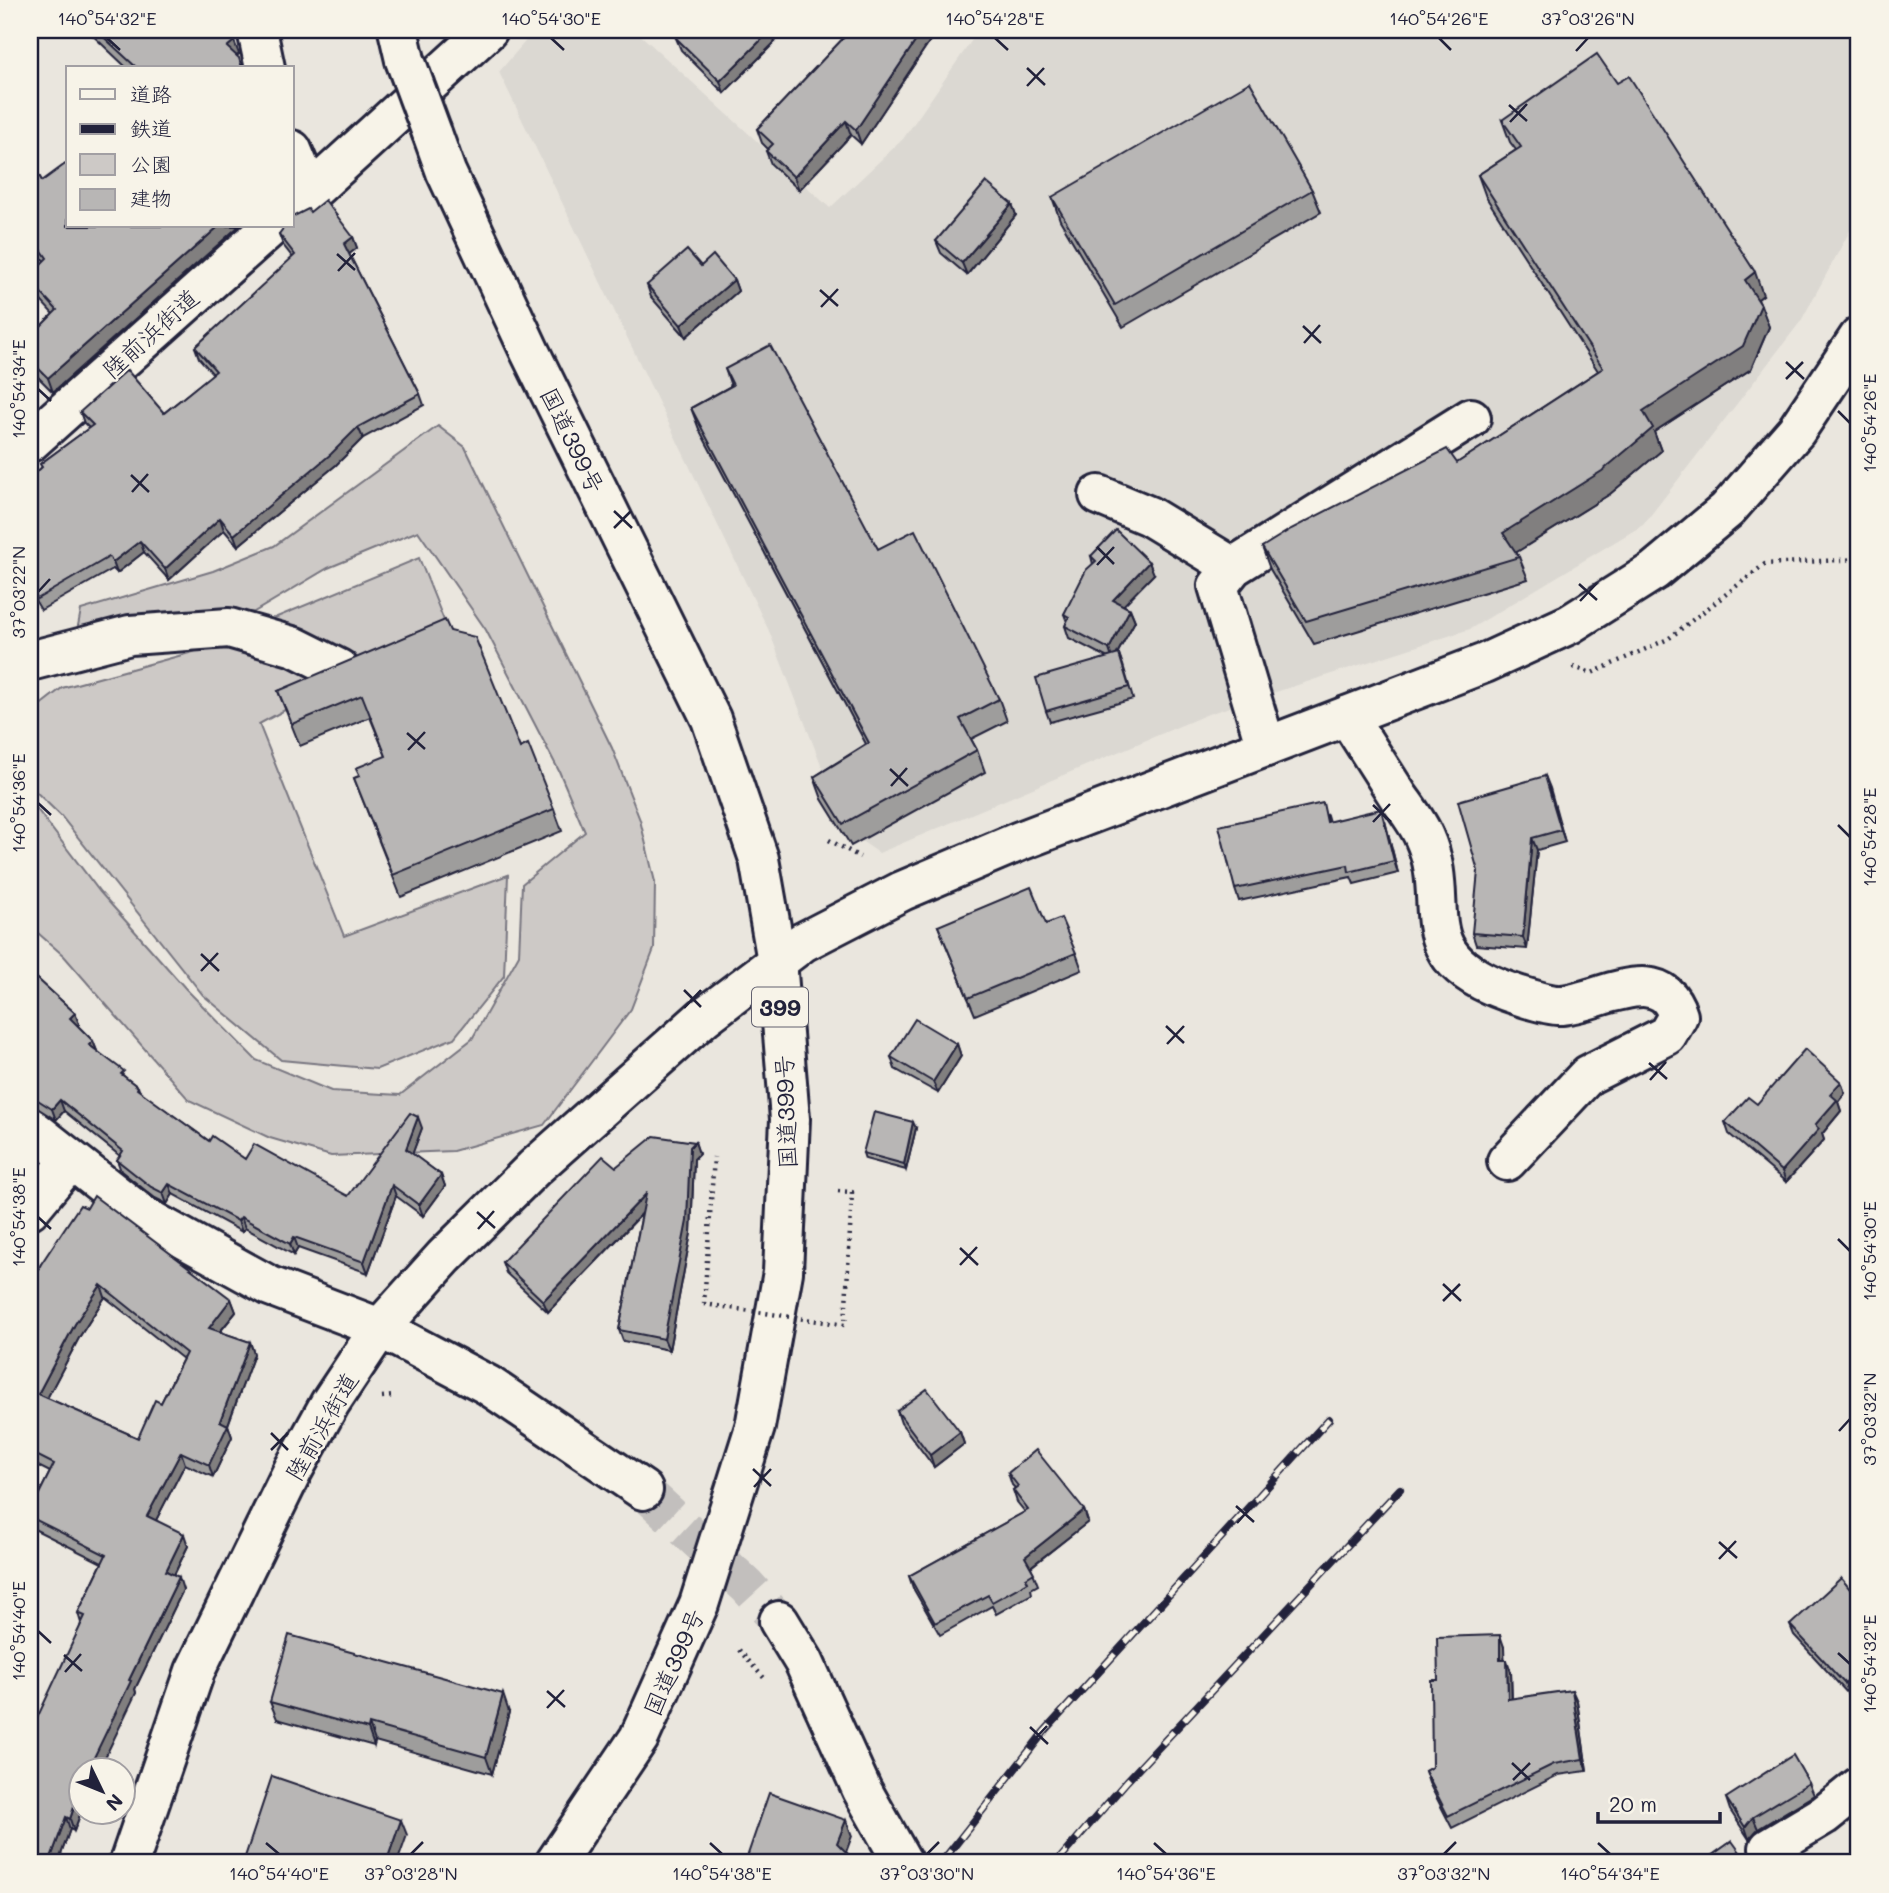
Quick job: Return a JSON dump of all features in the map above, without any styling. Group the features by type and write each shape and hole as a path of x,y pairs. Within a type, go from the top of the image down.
{"main road":[{"path":"257,30 265,66"},
{"path":"301,201 488,30"},
{"name":"国道399号","path":"401,45 446,172 530,352 711,719 759,859 777,961 790,1119 783,1259 755,1427 699,1604 639,1738 555,1863"},
{"path":"294,161 301,201"},
{"name":"陸前浜街道","path":"30,442 270,228"},
{"name":"陸前浜街道","path":"129,1863 195,1671 299,1459 330,1403 380,1328 444,1257 534,1168 704,1017 803,942 902,891 1020,841 1485,663 1570,625 1654,571 1727,510 1796,431 1859,337"},
{"path":"1266,747 1218,586 1233,567 1471,418"},
{"path":"1099,495 1149,516 1233,567"},
{"path":"30,661 130,635 229,628 295,647 340,669"},
{"path":"1347,716 1424,836 1438,879 1436,928 1451,959 1491,985 1560,1006 1630,987 1654,986 1670,998 1675,1006 1678,1016 1667,1035 1588,1075 1507,1161"},
{"path":"30,1127 143,1216 270,1286 380,1328 488,1385 643,1490"},
{"path":"30,1209 70,1161"},
{"path":"779,1621 804,1662 862,1790 903,1863"},
{"path":"1769,1848 1824,1815 1859,1787"}],"path":[{"path":"1566,660 1577,670 1592,673 1668,639 1765,564 1859,558"},
{"path":"829,840 860,857"},
{"path":"715,1157 704,1304 845,1325 852,1192 838,1191"},
{"path":"738,1650 770,1685"}],"shaded area":[{"path":"535,30 635,30 830,208 903,139 979,30 1834,30 1839,36 1859,30 1859,214 1801,321 1643,525 1470,629 1208,714 879,853 847,831 769,631 499,72"}],"green space":[{"path":"438,426 465,447 612,748 640,820 655,882 654,949 631,1009 544,1125 453,1151 331,1156 270,1138 189,1100 64,956 30,926 30,800 100,892 186,989 256,1060 331,1091 400,1095 472,1039 519,955 522,884 585,832 559,771 486,630 418,531 328,568 254,612 162,614 77,631 81,610 213,571 274,546"},
{"path":"419,558 445,623 259,724 344,936 508,875 504,976 454,1038 377,1069 281,1060 203,995 61,816 30,786 30,713 62,688 193,652"}],"building":[{"path":"96,30 223,30 234,41 227,47 239,58 241,66 135,66"},
{"path":"685,30 771,30 720,81 676,38"},
{"path":"851,30 923,30 856,130 846,121 794,177 766,151 773,144 757,129"},
{"path":"1597,54 1617,83 1629,76 1755,272 1745,280 1761,305 1743,346 1643,411 1653,428 1602,471 1503,533 1519,557 1306,621 1262,547 1291,529 1447,449 1457,463 1603,368 1478,175 1521,147 1502,120"},
{"path":"1250,82 1312,190 1115,305 1052,197"},
{"path":"30,160 42,181 66,163 66,228 217,228 48,378 30,360 30,337 57,310 30,281 30,275 47,258 30,234"},
{"path":"986,182 1012,204 962,263 936,241"},
{"path":"325,200 353,237 344,244 420,394 358,427 331,454 234,535 220,518 165,569 140,541 113,562 109,557 37,599 30,587 30,478 42,467 40,464 93,425 80,412 127,370 164,413 216,371 195,347 295,255 279,234 284,228 294,228 294,216 308,209 310,212"},
{"path":"687,250 701,266 713,255 734,280 681,325 647,285"},
{"path":"770,345 878,549 915,530 999,699 960,719 977,750 843,824 814,777 869,743 691,408 733,385 725,369"},
{"path":"1116,530 1149,562 1113,600 1130,609 1109,649 1065,626 1069,617 1064,614 1086,570 1096,561 1091,556"},
{"path":"445,620 450,631 475,637 520,748 528,744 554,809 393,875 354,778 360,776 356,768 386,756 362,695 292,724 278,691"},
{"path":"1119,654 1129,687 1046,711 1036,678"},
{"path":"1859,688 1859,703 1852,695"},
{"path":"1545,776 1561,830 1532,838 1523,937 1472,933 1478,871 1458,801"},
{"path":"1323,803 1327,822 1381,809 1394,861 1349,872 1348,865 1235,889 1219,826"},
{"path":"1031,887 1046,924 1061,918 1076,953 968,998 938,926"},
{"path":"30,972 75,1013 70,1018 93,1041 89,1045 124,1071 121,1074 138,1087 137,1089 209,1141 212,1136 245,1159 254,1144 348,1196 410,1113 418,1117 406,1149 441,1175 419,1205 392,1185 364,1262 294,1237 290,1244 241,1217 238,1221 169,1184 163,1193 151,1187 117,1160 123,1151 60,1100 52,1109 30,1095"},
{"path":"915,1019 957,1044 933,1082 891,1057"},
{"path":"1805,1049 1841,1082 1830,1094 1837,1100 1815,1125 1819,1129 1782,1171 1725,1122 1748,1097 1757,1104"},
{"path":"874,1112 913,1122 904,1164 863,1153"},
{"path":"654,1136 695,1142 690,1147 687,1221 664,1339 619,1330 646,1194 543,1301 502,1262 603,1156 616,1167"},
{"path":"94,1196 231,1299 209,1328 250,1342 220,1421 228,1425 209,1465 181,1452 147,1516 184,1534 166,1571 179,1577 95,1756 66,1756 66,1817 49,1863 30,1863 30,1733 85,1616 78,1613 106,1555 30,1517 54,1464 30,1452 30,1285 80,1205 87,1208","holes":["101,1285 186,1353 161,1403 155,1400 138,1438 38,1394 75,1324"]},
{"path":"927,1389 960,1432 930,1455 897,1411"},
{"path":"1036,1450 1084,1510 1025,1557 1034,1573 1026,1578 1028,1582 992,1602 988,1595 935,1623 909,1576 1028,1510 1013,1490 1018,1486 1008,1473"},
{"path":"1841,1578 1859,1600 1858,1685 1851,1678 1845,1684 1790,1625"},
{"path":"289,1635 503,1694 486,1757 369,1724 368,1729 270,1702"},
{"path":"1500,1635 1500,1660 1507,1660 1508,1699 1572,1690 1583,1759 1554,1764 1448,1816 1425,1771 1432,1767 1431,1680 1438,1680 1437,1637"},
{"path":"1793,1755 1809,1783 1753,1817 1745,1827 1726,1798"},
{"path":"272,1776 401,1820 386,1863 243,1863"},
{"path":"769,1793 846,1820 837,1843 856,1862 745,1863"},
{"path":"1732,1841 1748,1863 1701,1863"},
{"path":"191,1857 209,1863 189,1863"}],"tunnel":[{"path":"643,1490 747,1586 779,1621"}],"railway":[{"path":"941,1863 1044,1732 1329,1419"},
{"path":"1056,1863 1127,1781 1400,1489"}]}
